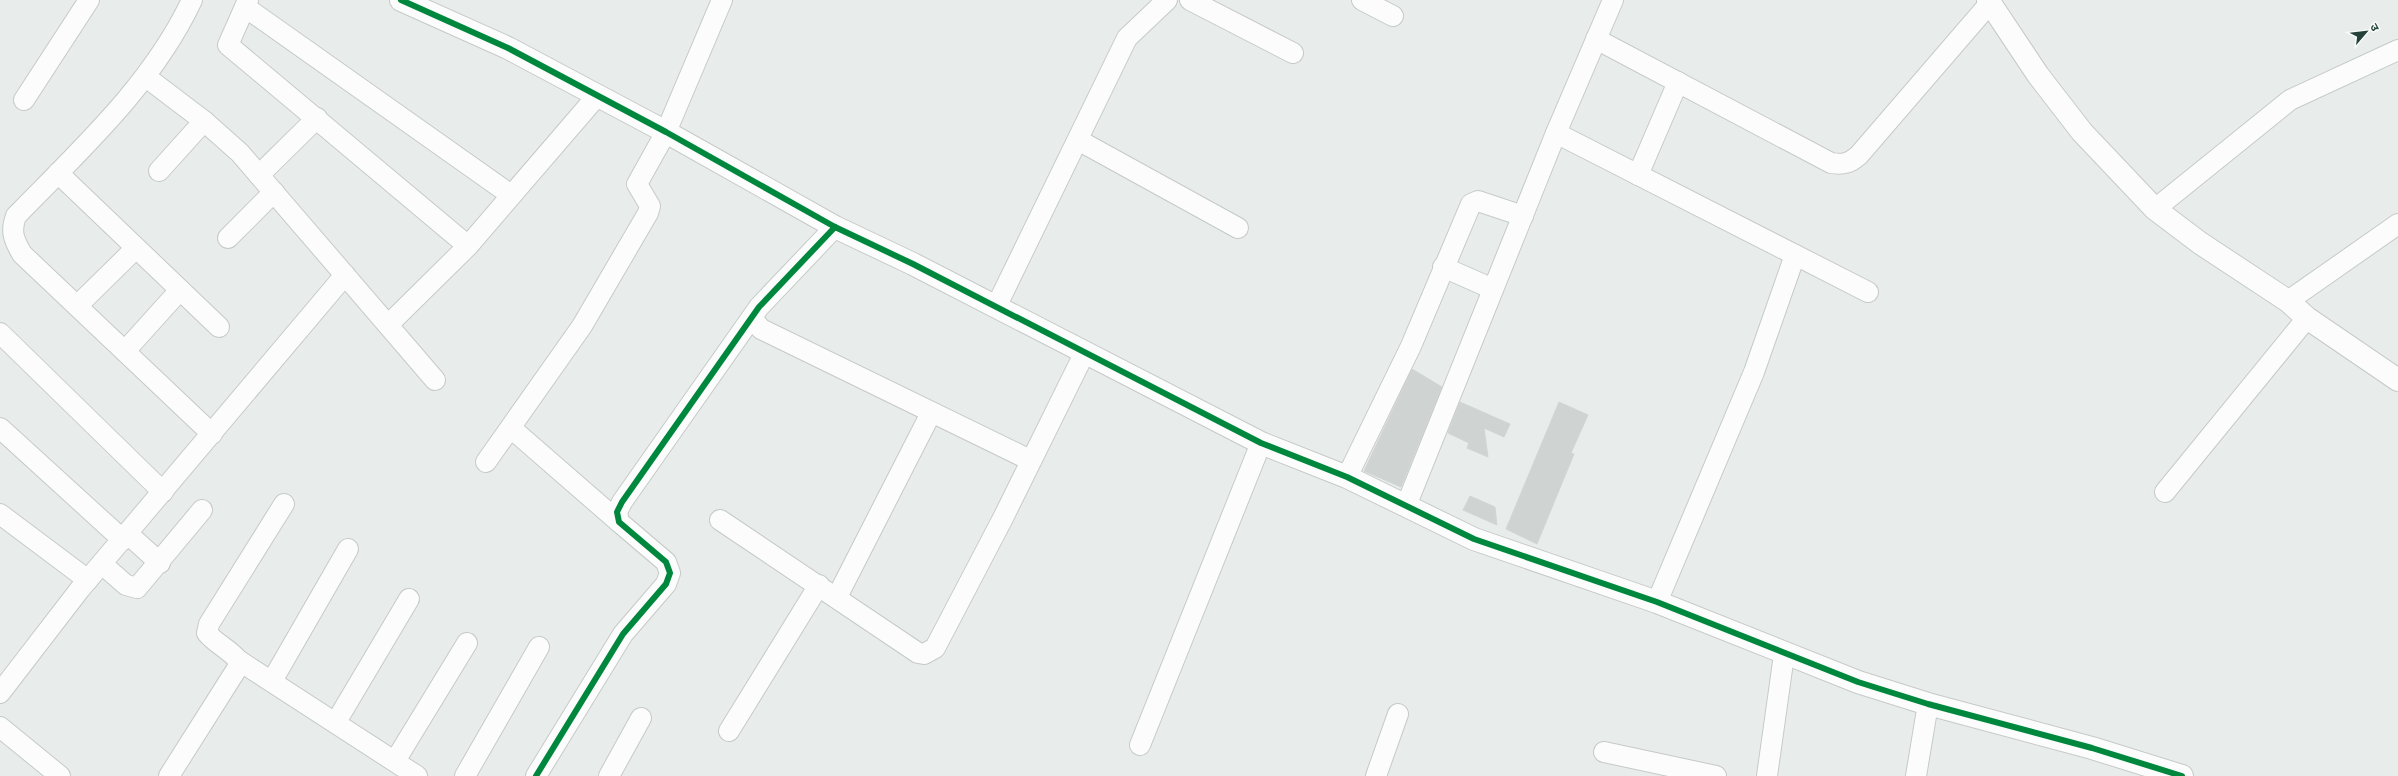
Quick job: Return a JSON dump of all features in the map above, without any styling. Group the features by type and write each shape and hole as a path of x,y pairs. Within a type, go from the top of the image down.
{"street":[{"path":"24,100 89,0"},
{"path":"192,0 168,45 146,77 122,106 16,216 12,227 14,240 22,254 212,434"},
{"path":"401,0 433,6 508,48 666,132 835,227 996,307 1084,354 1261,443 1347,478 1474,539 1657,602 1784,654 1858,682 1928,704 2092,748 2182,776"},
{"path":"486,462 582,326 648,213 650,206 636,184 666,132 722,0"},
{"path":"996,307 1128,38 1167,0"},
{"path":"1190,0 1293,54"},
{"path":"1362,0 1393,16"},
{"path":"1406,506 1556,133 1613,0"},
{"path":"1596,40 1831,162 1842,165 1851,162 1859,156 1989,2 2038,75 2082,132 2155,209 2200,243 2288,301 2307,318 2398,380"},
{"path":"468,246 228,45 247,4 511,196"},
{"path":"2155,209 2281,106 2398,50"},
{"path":"146,77 204,121 240,153 435,380"},
{"path":"1638,175 1678,82"},
{"path":"388,325 468,246 597,96"},
{"path":"259,175 317,118"},
{"path":"159,171 204,121"},
{"path":"1556,133 1868,292"},
{"path":"1078,140 1238,228"},
{"path":"58,173 219,328"},
{"path":"228,238 274,192"},
{"path":"1347,478 1411,346 1443,267 1473,202 1482,202 1523,216"},
{"path":"2288,301 2398,224"},
{"path":"619,522 617,512 622,502 760,307 835,227"},
{"path":"77,306 136,248"},
{"path":"1657,602 1754,372 1795,255"},
{"path":"1443,267 1493,289"},
{"path":"0,692 88,580 126,537 345,275"},
{"path":"126,351 180,290"},
{"path":"752,318 761,330 1030,460"},
{"path":"2165,492 2307,318"},
{"path":"0,333 163,492"},
{"path":"720,520 837,597 918,653 924,654 935,648 1003,518 1030,460 1084,354"},
{"path":"837,597 931,413"},
{"path":"0,428 126,537 160,563"},
{"path":"511,428 666,562 670,572 666,584 619,639 536,776"},
{"path":"1140,745 1261,443"},
{"path":"284,504 209,624 207,633 212,639 232,652 238,660 336,722 417,776"},
{"path":"102,564 126,585 137,588 160,563 202,510"},
{"path":"0,514 88,580"},
{"path":"272,681 348,549"},
{"path":"729,731 819,585"},
{"path":"336,722 409,599"},
{"path":"395,761 467,644"},
{"path":"465,776 540,647"},
{"path":"1767,776 1784,654"},
{"path":"169,776 235,672 238,660"},
{"path":"1916,776 1928,704"},
{"path":"1376,776 1398,714"},
{"path":"609,776 641,718"},
{"path":"0,727 60,776"},
{"path":"1604,752 1716,776"}],"building":[{"path":"1412,369 1442,387 1401,487 1364,471"},
{"path":"1460,402 1510,424 1504,437 1484,428 1488,457 1467,448 1469,443 1448,433"},
{"path":"1559,402 1588,415 1571,453 1574,454 1537,544 1506,529"},
{"path":"1470,496 1495,507 1497,525 1463,510"}],"cycle path":[{"path":"401,0 508,48 666,132 835,227 913,264 1261,443 1347,477 1474,539 1657,602 1858,682 1928,704 2092,748 2182,776"},
{"path":"536,776 623,634 666,584 670,573 666,562 619,522 617,512 622,502 759,307 835,227"}]}
